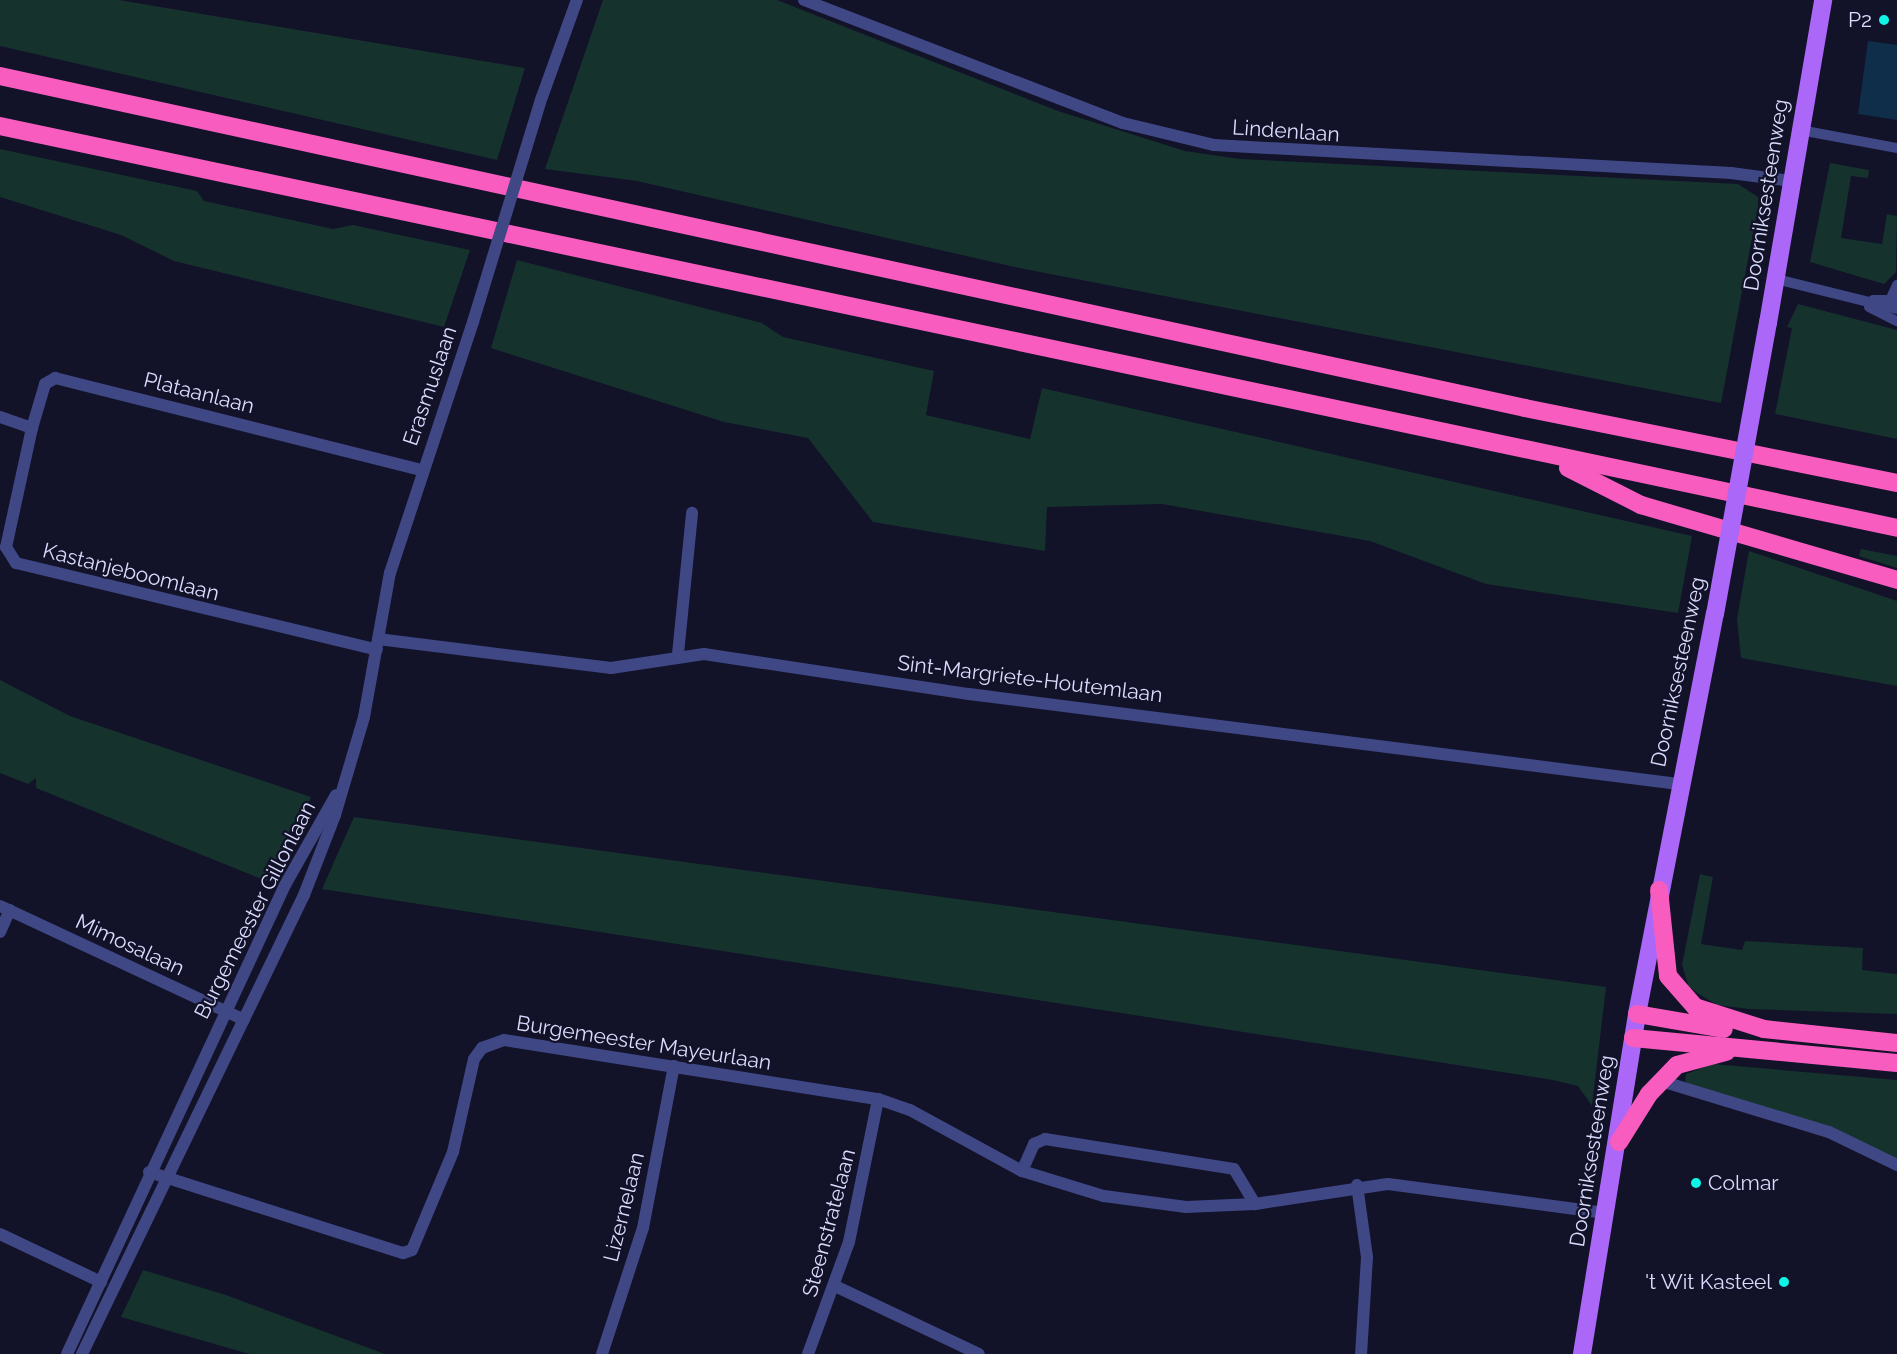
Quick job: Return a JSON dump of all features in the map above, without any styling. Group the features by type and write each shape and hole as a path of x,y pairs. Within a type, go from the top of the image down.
{"highway":[{"path":"0,76 1525,408 1896,482"},
{"path":"0,126 1548,458 1897,528"},
{"path":"1548,458 1641,505 1897,580"},
{"path":"1659,890 1668,976 1683,998 1710,1016 1764,1029 1897,1041"},
{"path":"1637,1014 1741,1032 1764,1029"},
{"path":"1633,1038 1897,1063"},
{"path":"1619,1142 1661,1081 1677,1065 1736,1049"}],"main road":[{"name":"Doorniksesteenweg","path":"1582,1354 1659,890 1678,784 1715,614 1776,279 1823,0"}],"street":[{"name":"Erasmuslaan","path":"340,789 364,717 390,573 542,97 577,0"},
{"name":"Lindenlaan","path":"804,0 1124,123 1214,145 1731,173 1791,181"},
{"name":"Plataanlaan","path":"32,428 45,384 55,378 422,470"},
{"path":"0,417 32,428"},
{"name":"Kastanjeboomlaan","path":"32,428 6,547 16,563 378,644"},
{"path":"678,654 693,513"},
{"name":"Sint-Margriete-Houtemlaan","path":"378,644 611,668 634,668 678,654 1678,784"},
{"name":"Burgemeester Gillonlaan","path":"67,1354 149,1172 285,885 340,789"},
{"name":"Burgemeester Gillonlaan","path":"82,1354 304,895 340,789"},
{"path":"0,932 5,908"},
{"name":"Mimosalaan","path":"5,908 244,1020"},
{"name":"Burgemeester Mayeurlaan","path":"149,1172 165,1179 403,1253 412,1250 432,1208 482,1048 504,1040 878,1098 910,1110 1022,1171 1116,1197 1185,1207 1255,1204 1357,1185 1445,1190 1605,1213"},
{"name":"Lizernelaan","path":"602,1354 643,1228 674,1066"},
{"path":"1661,1081 1829,1132 1897,1165"},
{"name":"Steenstratelaan","path":"808,1354 835,1286 878,1098"},
{"path":"1022,1171 1034,1144 1045,1140 1234,1168 1255,1204"},
{"path":"1357,1185 1367,1257 1361,1354"},
{"path":"0,1234 101,1282"},
{"path":"835,1286 979,1354"}],"lane":[{"path":"1800,130 1897,148"},
{"path":"1776,279 1897,309"},
{"path":"1855,300 1894,300 1897,285"},
{"path":"1855,300 1897,321"}],"green space":[{"path":"0,0 119,0 525,68 497,160 0,46"},
{"path":"603,0 777,0 1058,111 1185,151 1240,159 1738,184 1758,197 1758,206 1721,403 1019,268 637,181 545,169"},
{"path":"0,149 197,191 204,201 333,229 353,225 470,250 444,327 174,261 121,235 0,197"},
{"path":"1830,163 1869,170 1868,178 1851,176 1841,238 1882,244 1887,214 1897,216 1896,272 1884,284 1810,262"},
{"path":"517,260 762,323 783,337 934,371 926,415 1030,439 1042,388 1692,536 1678,613 1486,584 1370,541 1162,504 1047,507 1045,551 873,522 808,438 724,422 491,348"},
{"path":"1798,304 1897,330 1897,439 1775,414 1792,328 1787,327"},
{"path":"1861,549 1897,556 1897,568 1859,556"},
{"path":"1749,551 1897,601 1897,686 1741,658 1737,619"},
{"path":"0,680 70,716 311,797 269,882 36,788 36,778 28,784 0,773"},
{"path":"354,817 1606,987 1592,1106 1578,1086 1553,1080 322,889"},
{"path":"1700,874 1713,877 1701,944 1742,950 1745,941 1863,948 1862,970 1897,974 1897,1014 1749,1009 1717,1005 1689,987 1682,965"},
{"path":"1713,1064 1897,1080 1897,1160 1685,1083 1686,1074"},
{"path":"143,1270 226,1295 385,1354 249,1354 121,1317"}],"water":[{"path":"1868,41 1897,45 1897,120 1858,114"}],"place":[{"name":"P2","path":"1884,20"},
{"name":"Colmar","path":"1696,1183"},
{"name":"'t Wit Kasteel","path":"1784,1282"}]}
